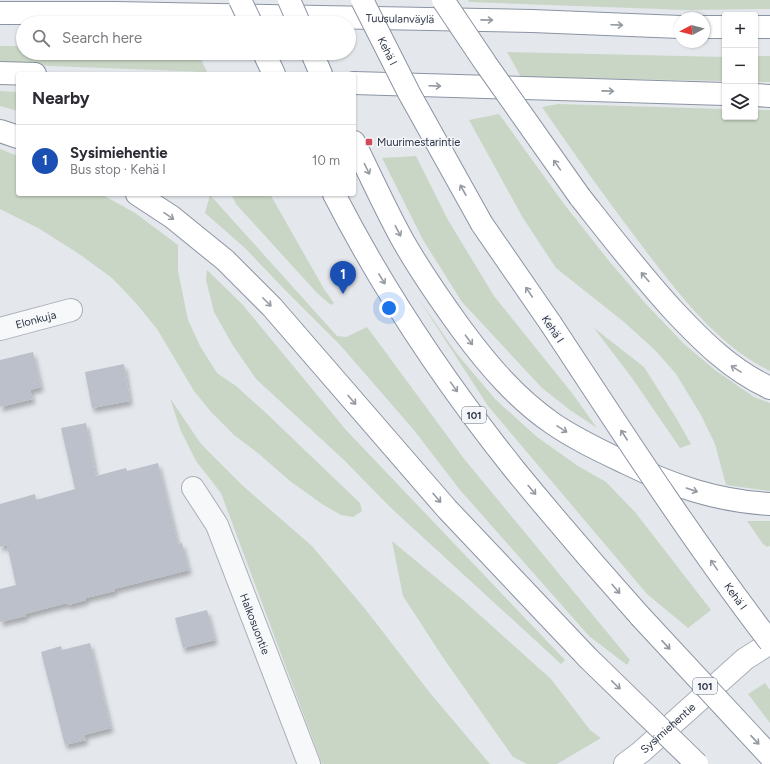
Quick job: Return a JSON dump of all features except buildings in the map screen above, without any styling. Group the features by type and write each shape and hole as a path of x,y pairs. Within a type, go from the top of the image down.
{"main road":[{"path":"240,0 248,16"},
{"path":"289,0 296,16"},
{"name":"Kehä I","path":"362,0 409,93 482,224 551,324 651,477 748,614 770,642"},
{"path":"443,0 486,64 580,197 625,254 698,336 729,364 770,388"},
{"name":"Tuusulanväylä","path":"0,13 123,13 271,16"},
{"name":"Tuusulanväylä","path":"356,18 517,21 674,27"},
{"path":"710,27 722,27"},
{"path":"758,27 770,27"},
{"path":"267,60 273,72"},
{"path":"315,60 321,72"},
{"path":"0,73 16,73"},
{"path":"356,83 722,94"},
{"path":"758,95 770,96"},
{"path":"0,131 16,136"},
{"path":"356,146 402,239 428,281 484,359 516,394 552,422 588,445 654,477 701,494 746,503 770,504"},
{"path":"140,196 172,217 225,260 272,307 447,509 588,658 697,764"},
{"name":"101","path":"335,196 374,266 418,336 458,394 519,474 640,616 770,756"},
{"name":"Sysimiehentie","path":"625,764 641,752 745,659 770,642"}],"street":[{"name":"Elonkuja","path":"0,329 71,310"},
{"name":"Halkosuontie","path":"193,488 217,525 309,764"}],"green space":[{"path":"468,0 770,0 770,9 686,10 469,2"},
{"path":"0,46 16,46 16,60 201,60 207,72 0,64"},
{"path":"507,52 722,57 722,81 521,77"},
{"path":"758,56 770,56 770,82 758,82"},
{"path":"0,91 16,92 16,110 0,106"},
{"path":"558,104 722,109 722,120 758,120 758,110 770,110 770,371 751,360 716,333 686,301 605,197 542,107"},
{"path":"499,114 564,204 609,261 646,304 684,344 715,370 754,397 770,403 770,491 726,485 715,444 701,415 676,374 656,351 624,322 556,268 523,218 469,120"},
{"path":"0,149 16,155 16,196 105,196 135,213 178,245 178,271 188,320 200,346 217,373 236,386 266,413 360,503 362,511 353,517 341,515 322,504 290,481 234,435 212,413 194,391 157,329 135,302 112,278 82,256 40,229 0,209"},
{"path":"416,156 448,220 494,296 572,393 597,428 570,410 542,388 462,302 423,240 382,158"},
{"path":"211,196 337,336 346,337 367,327 465,460 630,660 627,665 589,636 460,490 413,429 341,346 245,248 205,213"},
{"path":"232,196 271,196 324,289 334,303 331,305 317,293 236,204"},
{"path":"207,270 242,304 346,430 565,660 561,664 391,508 344,460 256,379 232,344 214,312 206,280"},
{"path":"418,298 457,354 496,400 537,437 578,466 606,482 635,512 711,610 688,628 647,594 488,406"},
{"path":"594,328 644,367 691,444 680,448 632,378"},
{"path":"170,398 201,444 243,486 312,546 366,610 430,693 490,764 322,764 221,493 196,461 180,429"},
{"path":"747,521 770,521 770,546 767,547 763,544"},
{"path":"392,541 463,600 551,679 590,730 601,738 557,764 527,764 513,757 444,659 403,596"},
{"path":"765,683 770,690 770,723 748,694"}],"place":[{"name":"Muurimestarintie","path":"369,142"},
{"name":"Sysimiehentie","path":"343,294"}]}
